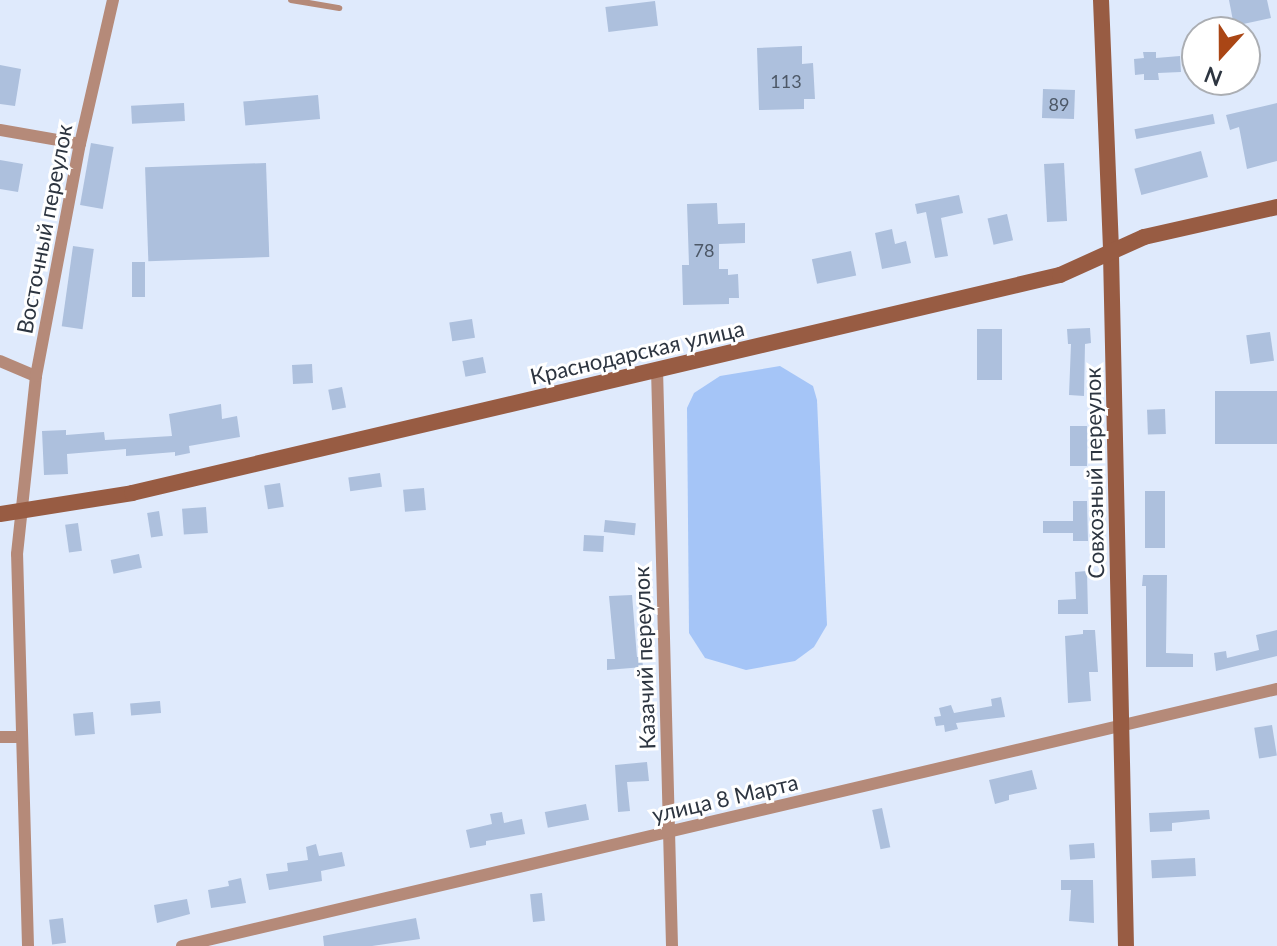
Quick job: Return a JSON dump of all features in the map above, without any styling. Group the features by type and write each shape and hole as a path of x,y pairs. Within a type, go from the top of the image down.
{"street":[{"name":"Восточный переулок","path":"28,946 17,554 36,376 80,144 113,0"},
{"name":"Совхозный переулок","path":"1101,0 1111,254 1126,946"},
{"path":"0,130 80,144"},
{"name":"Краснодарская улица","path":"0,514 132,493 1060,275 1144,237 1277,207"},
{"path":"0,361 36,376"},
{"name":"Казачий переулок","path":"657,369 672,946"},
{"name":"улица 8 Марта","path":"182,946 1277,689"},
{"path":"0,737 21,737"}],"lane":[{"path":"291,0 339,8"}],"shaded area":[{"path":"780,366 813,386 817,400 827,625 814,647 795,661 746,670 705,658 689,633 687,408 694,393 720,376"}],"building":[{"path":"1229,0 1267,0 1271,18 1261,20 1261,16 1232,16"},
{"path":"655,1 658,26 608,32 605,7"},
{"path":"802,46 802,64 813,63 815,99 804,99 804,109 759,110 757,48"},
{"path":"1143,52 1156,52 1156,58 1180,56 1181,72 1158,73 1159,80 1144,80 1144,74 1135,75 1134,59 1144,58"},
{"path":"0,65 21,69 15,106 0,104"},
{"path":"1043,89 1075,90 1074,119 1042,118"},
{"path":"318,95 320,119 245,125 243,102"},
{"path":"184,103 185,121 132,124 131,106"},
{"path":"1277,103 1277,161 1247,169 1239,127 1230,130 1226,115"},
{"path":"1213,114 1215,124 1136,139 1134,129"},
{"path":"91,143 114,147 103,209 80,205"},
{"path":"1201,151 1208,177 1141,195 1134,169"},
{"path":"0,160 23,164 18,192 0,189"},
{"path":"266,163 269,257 148,261 145,167"},
{"path":"1064,163 1067,221 1047,222 1044,164"},
{"path":"959,195 963,213 941,218 948,256 935,258 926,212 917,214 915,204"},
{"path":"717,203 718,224 745,223 745,243 719,244 719,269 728,269 728,275 738,274 739,298 729,298 729,304 683,305 682,265 689,265 687,204"},
{"path":"1007,214 1013,240 994,245 988,218"},
{"path":"892,229 895,244 906,241 911,263 882,269 875,233"},
{"path":"73,246 94,249 83,329 62,326"},
{"path":"851,251 856,275 817,284 812,259"},
{"path":"132,262 145,262 145,297 132,297"},
{"path":"472,319 475,338 452,341 449,323"},
{"path":"1090,328 1091,343 1085,344 1084,396 1069,395 1071,344 1068,344 1067,329"},
{"path":"977,329 1002,329 1002,380 977,380"},
{"path":"1270,332 1274,361 1250,364 1246,335"},
{"path":"483,357 486,373 465,377 462,361"},
{"path":"312,364 313,383 293,384 292,365"},
{"path":"342,387 346,408 332,410 328,390"},
{"path":"1215,391 1277,391 1277,444 1215,444"},
{"path":"221,404 222,419 237,416 240,437 189,446 190,453 175,456 175,452 126,456 126,449 67,454 68,474 44,475 42,431 66,430 66,435 104,432 105,440 172,436 169,414"},
{"path":"1165,409 1166,434 1148,435 1147,410"},
{"path":"1070,426 1087,426 1087,466 1070,466"},
{"path":"380,473 382,487 350,491 348,477"},
{"path":"280,483 284,507 268,509 264,486"},
{"path":"424,488 426,510 405,512 403,490"},
{"path":"1145,491 1165,491 1165,548 1145,548"},
{"path":"1073,501 1087,501 1088,541 1073,541 1073,533 1043,533 1043,521 1073,521"},
{"path":"206,507 208,533 184,535 182,509"},
{"path":"159,511 163,536 151,538 147,513"},
{"path":"605,520 636,523 635,535 604,532"},
{"path":"78,523 82,551 69,553 65,525"},
{"path":"584,535 604,536 603,552 583,551"},
{"path":"139,554 142,568 114,574 111,560"},
{"path":"1087,571 1088,614 1058,614 1058,600 1076,599 1075,572"},
{"path":"1143,575 1167,575 1166,653 1193,654 1193,667 1146,667 1146,586 1142,586"},
{"path":"632,595 637,657 642,657 643,667 607,670 607,659 615,659 609,596"},
{"path":"1083,630 1095,630 1098,672 1089,672 1091,701 1068,703 1065,636 1083,634"},
{"path":"1277,630 1277,656 1216,671 1214,653 1226,651 1227,658 1259,650 1256,635"},
{"path":"1001,697 1005,717 956,723 958,729 945,732 944,725 936,726 934,717 941,716 939,708 951,705 954,713 992,706 991,699"},
{"path":"160,701 161,713 131,716 130,704"},
{"path":"93,712 95,734 75,736 73,714"},
{"path":"1272,725 1277,756 1259,758 1254,728"},
{"path":"647,762 649,781 627,782 630,811 618,812 615,765"},
{"path":"1032,770 1037,789 1009,795 1009,800 995,804 989,780"},
{"path":"586,804 589,820 548,828 545,812"},
{"path":"882,808 890,847 881,849 872,810"},
{"path":"1209,810 1210,819 1172,823 1172,831 1150,832 1149,813"},
{"path":"502,812 504,823 522,819 525,834 486,841 486,845 470,848 466,830 492,824 490,814"},
{"path":"1094,843 1095,858 1070,860 1069,845"},
{"path":"316,844 319,856 342,852 345,866 321,871 322,881 269,890 266,874 288,871 287,863 308,860 306,847"},
{"path":"1195,858 1196,876 1152,878 1151,860"},
{"path":"241,878 246,903 211,908 208,890 229,886 228,881"},
{"path":"1061,880 1093,880 1094,923 1069,921 1071,890 1061,890"},
{"path":"542,893 545,921 533,922 530,894"},
{"path":"187,899 190,914 157,923 154,905"},
{"path":"63,918 66,943 52,945 49,920"},
{"path":"416,918 420,939 372,946 324,946 323,936"}]}
